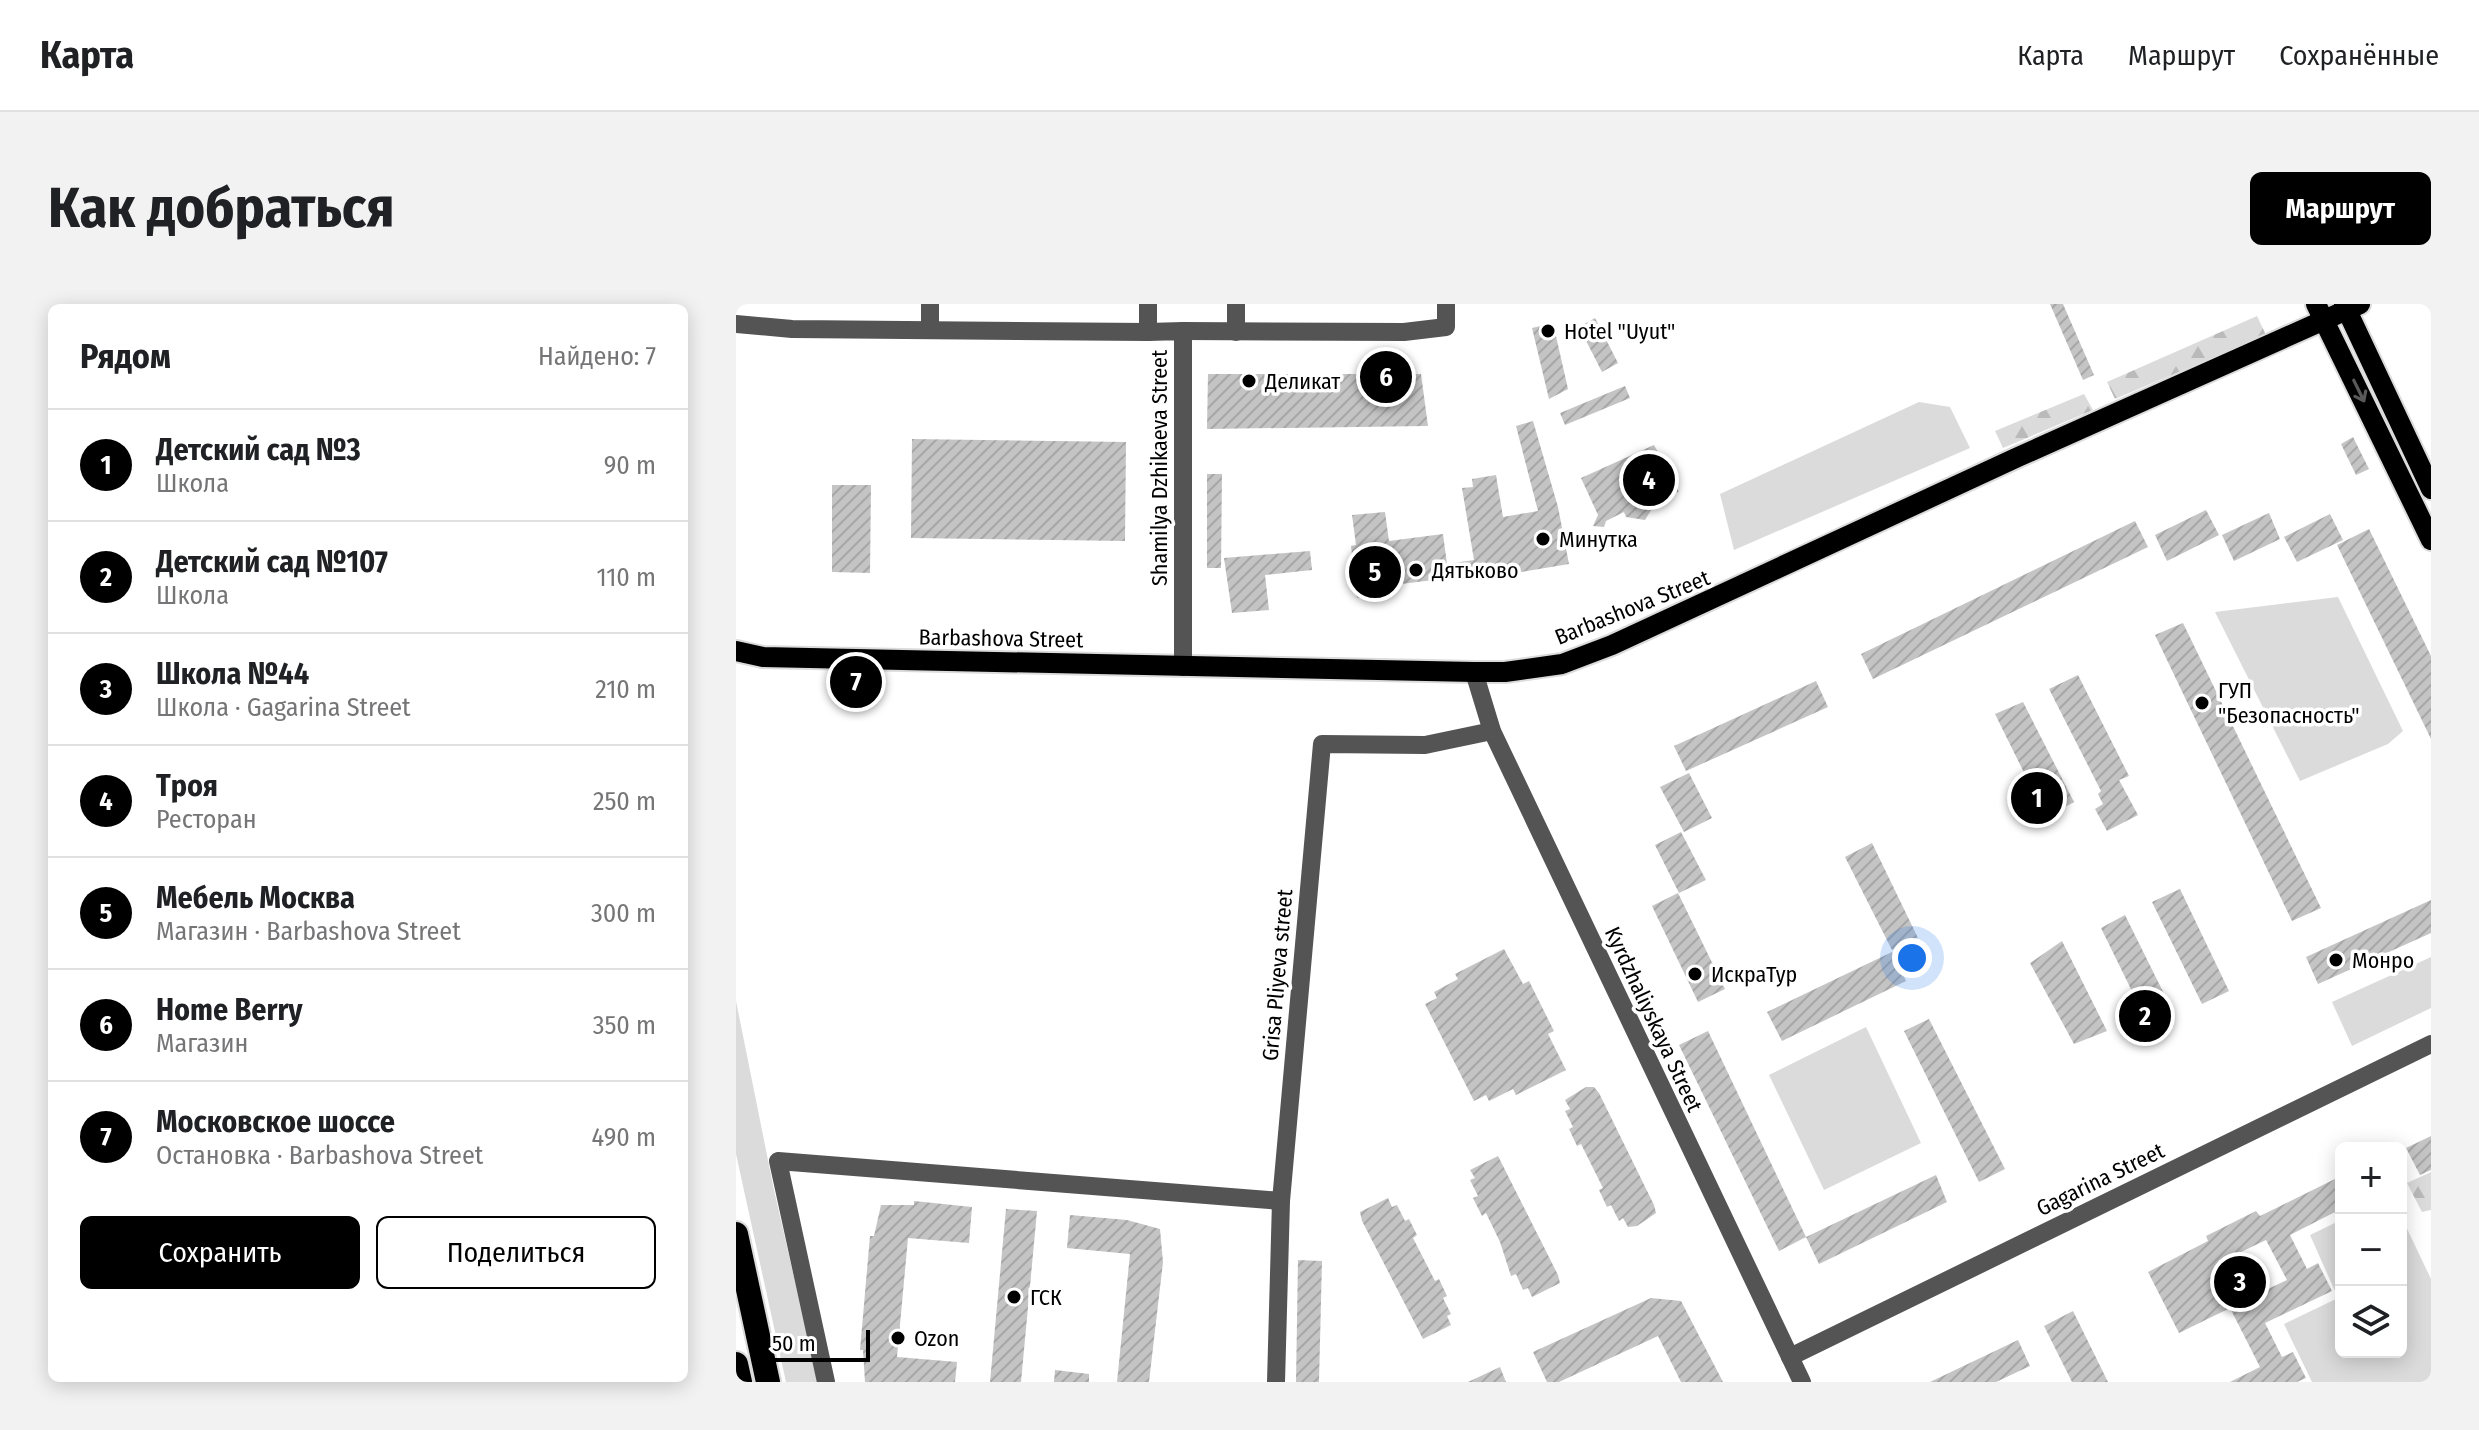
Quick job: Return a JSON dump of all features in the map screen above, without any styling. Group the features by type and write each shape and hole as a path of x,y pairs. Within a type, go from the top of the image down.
{"highway":[{"path":"736,1234 768,1382"},
{"path":"736,1364 740,1382"}],"main road":[{"name":"Barbashova Street","path":"736,651 763,657 1474,672 1505,672 1562,664 1612,645 2018,457 2321,312 2350,306"},
{"path":"2350,306 2431,489"},
{"path":"2321,312 2431,540"},
{"name":"Barbashova Street","path":"736,664 763,657"}],"street":[{"path":"930,304 930,329"},
{"name":"Shamilya Dzhikaeva Street","path":"1148,304 1148,332 1183,331 1183,667"},
{"path":"1236,304 1236,332"},
{"path":"1183,331 1404,332 1446,327 1446,304"},
{"path":"736,324 792,329 1148,332"},
{"name":"Kyrdzhaliyskaya Street","path":"1474,672 1492,731 1802,1382"},
{"name":"Grisa Pliyeva street","path":"1276,1382 1281,1201 1322,744 1425,745 1492,731"},
{"name":"Gagarina Street","path":"1790,1357 2431,1044"},
{"path":"826,1382 778,1161 1281,1201"}],"green space":[{"path":"2257,316 2266,335 2115,399 2107,382"},
{"path":"2084,394 2093,410 2003,448 1995,431"},
{"path":"1919,402 1950,407 1970,448 1734,550 1720,494"},
{"path":"2338,597 2403,731 2388,744 2300,781 2215,612"},
{"path":"2431,957 2431,1008 2352,1046 2332,1002"},
{"path":"736,1001 774,1190 818,1382 786,1382 736,1154"},
{"path":"1866,1027 1921,1143 1824,1190 1769,1075"},
{"path":"2431,1172 2431,1210 2422,1212 2407,1183"},
{"path":"2335,1223 2335,1291 2310,1235"},
{"path":"2407,1229 2431,1279 2431,1382 2312,1382 2284,1324 2335,1299 2335,1358 2407,1358"}],"building":[{"path":"2050,304 2063,304 2094,375 2083,380"},
{"path":"1595,318 1618,363 1602,372 1579,327"},
{"path":"1553,323 1568,389 1549,399 1532,328"},
{"path":"1208,374 1421,374 1428,426 1207,429"},
{"path":"1625,386 1630,398 1565,425 1560,413"},
{"path":"1533,421 1558,507 1569,564 1467,581 1466,576 1385,586 1386,594 1357,598 1351,546 1356,545 1352,515 1385,512 1389,541 1443,534 1447,564 1474,560 1462,488 1473,487 1472,479 1496,475 1503,517 1538,511 1516,426"},
{"path":"2353,437 2369,469 2356,475 2341,444"},
{"path":"912,439 1126,442 1125,541 911,538"},
{"path":"1654,445 1679,492 1648,497 1653,507 1645,520 1626,517 1624,512 1606,521 1604,527 1593,526 1598,515 1581,478"},
{"path":"1207,474 1222,474 1221,568 1207,568"},
{"path":"832,485 871,485 870,573 832,572"},
{"path":"2206,510 2219,535 2167,561 2155,535"},
{"path":"2269,513 2280,539 2234,561 2222,535"},
{"path":"2330,514 2343,540 2297,562 2284,537"},
{"path":"2135,521 2148,547 1873,679 1861,654"},
{"path":"2369,529 2431,656 2431,739 2337,545"},
{"path":"1310,551 1312,570 1265,575 1269,610 1232,613 1224,558"},
{"path":"2183,623 2321,908 2292,921 2155,635"},
{"path":"2078,675 2129,776 2119,780 2138,815 2107,831 2095,809 2103,804 2098,794 2101,791 2049,689"},
{"path":"1816,681 1828,707 1686,771 1674,746"},
{"path":"2023,702 2074,802 2046,817 1995,714"},
{"path":"1689,773 1712,818 1684,832 1660,787"},
{"path":"1681,832 1706,880 1679,893 1655,845"},
{"path":"1872,843 1918,938 1892,950 1845,857"},
{"path":"2180,889 2229,991 2202,1004 2152,902"},
{"path":"1678,893 1725,989 1698,1002 1652,906"},
{"path":"2431,900 2431,933 2318,984 2306,957"},
{"path":"2125,915 2175,1016 2150,1028 2101,928"},
{"path":"2062,941 2107,1031 2074,1044 2030,963"},
{"path":"1504,949 1523,984 1529,981 1554,1031 1548,1034 1566,1070 1516,1095 1513,1089 1489,1101 1486,1095 1474,1101 1425,1004 1437,998 1434,992 1458,979 1455,974"},
{"path":"1892,952 1906,981 1782,1041 1767,1012"},
{"path":"1929,1019 2005,1169 1979,1182 1904,1031"},
{"path":"1708,1031 1806,1237 1779,1251 1679,1045"},
{"path":"1586,1087 1594,1087 1599,1093 1654,1205 1656,1213 1637,1226 1628,1227 1623,1218 1619,1221 1611,1205 1607,1207 1599,1190 1603,1188 1581,1144 1577,1146 1569,1129 1573,1127 1565,1111 1570,1109 1565,1100"},
{"path":"2431,1136 2431,1170 2420,1175 2407,1148"},
{"path":"1498,1156 1560,1283 1532,1297 1528,1288 1523,1290 1516,1274 1511,1276 1486,1213 1482,1216 1473,1198 1478,1196 1470,1180 1475,1178 1470,1170"},
{"path":"1936,1175 1947,1202 1819,1264 1806,1237"},
{"path":"2335,1179 2335,1212 2290,1235 2307,1269 2318,1263 2332,1291 2265,1323 2282,1357 2293,1352 2306,1378 2297,1382 2230,1382 2260,1367 2230,1308 2179,1333 2148,1272 2208,1241 2206,1236 2256,1211 2260,1216","holes":["2266,1240 2287,1280 2238,1303 2218,1263"]},
{"path":"1388,1198 1392,1207 1397,1205 1405,1221 1409,1219 1417,1235 1413,1238 1435,1281 1439,1279 1447,1296 1443,1298 1451,1314 1447,1316 1451,1325 1423,1339 1362,1221 1360,1212"},
{"path":"914,1201 972,1207 969,1243 908,1238 897,1357 957,1362 955,1382 865,1382 863,1350 860,1350 870,1236 874,1236 881,1205 914,1205"},
{"name":"ГСК","path":"1006,1209 1037,1211 1021,1382 990,1382"},
{"path":"1070,1215 1127,1220 1160,1229 1163,1262 1149,1382 1117,1382 1130,1254 1067,1248"},
{"path":"1298,1260 1322,1261 1319,1382 1296,1382"},
{"path":"1651,1298 1681,1301 1723,1382 1681,1382 1658,1336 1559,1382 1547,1382 1533,1352"},
{"path":"2073,1311 2108,1382 2072,1382 2044,1326"},
{"path":"2018,1340 2030,1366 1996,1382 1930,1382"},
{"path":"1500,1367 1506,1382 1468,1382"},
{"path":"1055,1370 1089,1374 1089,1382 1054,1382"}],"place":[{"name":"Hotel \"Uyut\"","path":"1548,331"},
{"name":"Home Berry","path":"1386,377"},
{"name":"Деликат","path":"1249,381"},
{"name":"Троя","path":"1649,480"},
{"name":"Минутка","path":"1543,539"},
{"name":"Дятьково","path":"1416,570"},
{"name":"Мебель Москва","path":"1375,572"},
{"name":"Московское шоссе","path":"856,682"},
{"name":"ГУП \"Безопасность\"","path":"2202,703"},
{"name":"Детский сад №3","path":"2037,798"},
{"name":"Монро","path":"2336,960"},
{"name":"ИскраТур","path":"1695,974"},
{"name":"Детский сад №107","path":"2145,1016"},
{"name":"Школа №44","path":"2240,1282"},
{"name":"ГСК","path":"1014,1297"},
{"name":"Ozon","path":"898,1338"}]}
